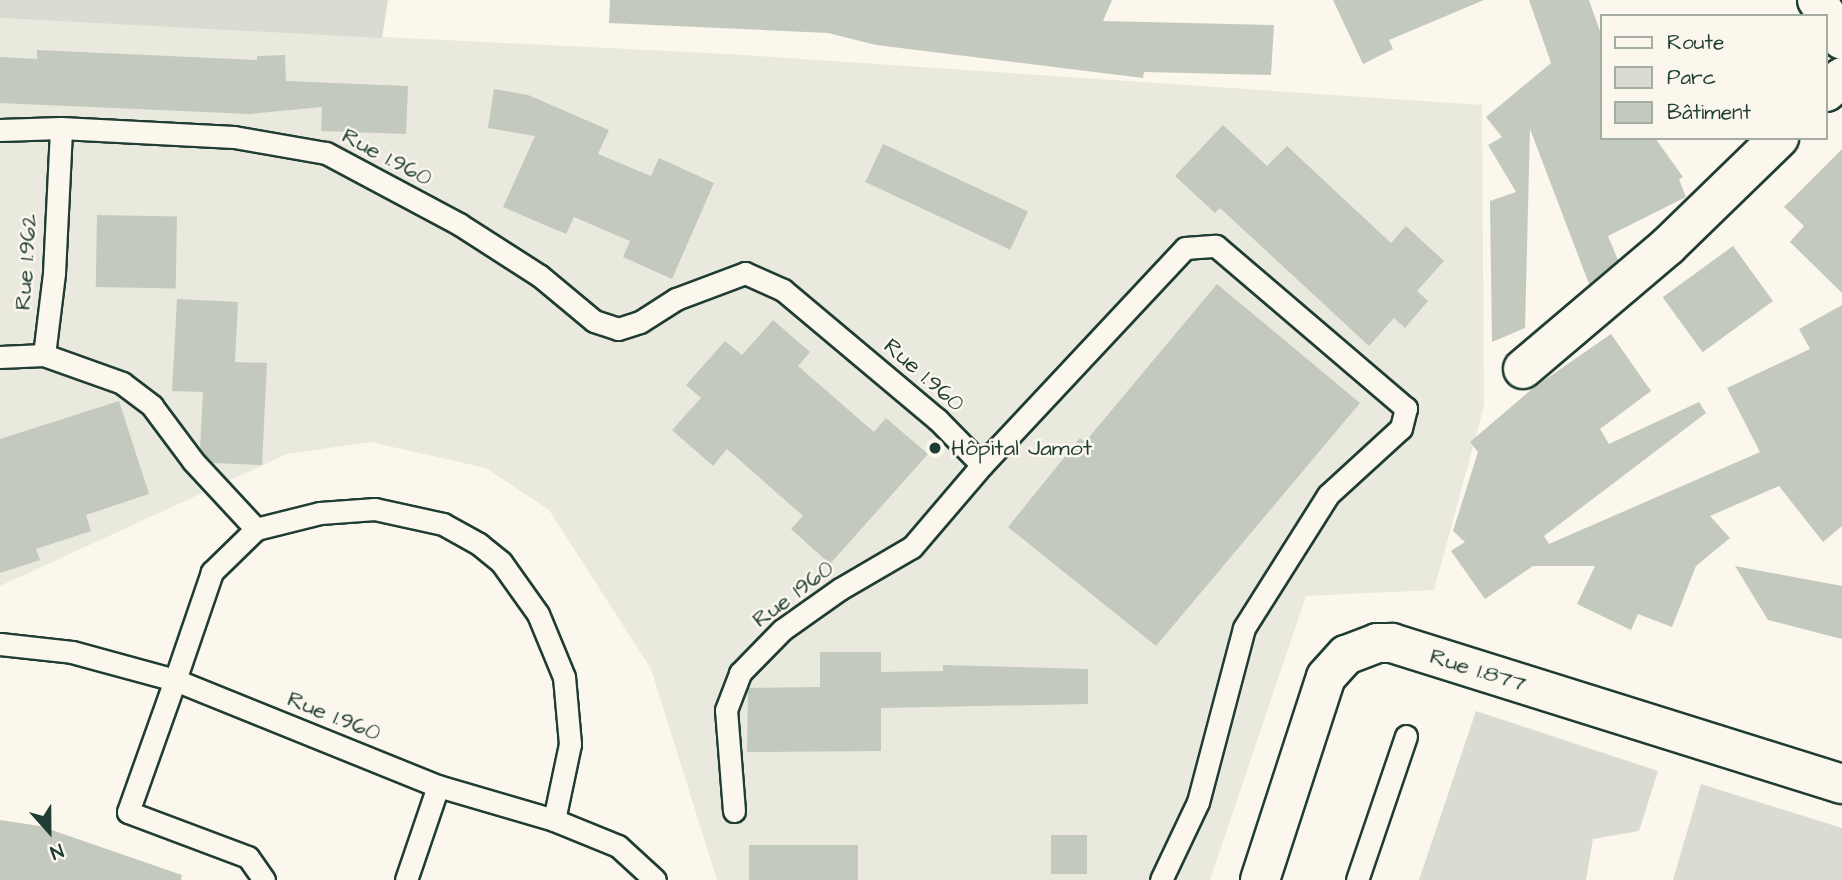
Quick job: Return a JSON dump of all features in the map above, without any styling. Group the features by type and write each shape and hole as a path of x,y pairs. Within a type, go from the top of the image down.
{"street":[{"path":"1828,18 1842,40"},
{"path":"1828,90 1842,77"},
{"path":"1523,369 1668,246 1777,140"},
{"name":"Rue 1.877","path":"1260,880 1326,677 1346,655 1377,643 1392,643 1842,785"}],"lane":[{"name":"Rue 1.960","path":"0,130 61,128 234,137 326,153 459,224 540,276 594,321 618,329 640,321 676,299 745,273 783,290 937,419 982,465"},
{"name":"Rue 1.962","path":"44,355 54,273 61,128"},
{"path":"982,465 1185,248 1216,246 1406,408 1401,428 1328,495 1244,628 1198,802 1161,880"},
{"path":"0,357 44,355 122,383 152,406 193,461 256,529"},
{"name":"Rue 1960","path":"734,811 726,710 740,673 782,630 840,589 912,547 982,465"},
{"path":"264,880 248,858 128,812 212,572 256,529 320,513 375,509 443,524 501,562 538,614 564,677 570,744 554,820"},
{"path":"0,644 72,652 175,680"},
{"name":"Rue 1.960","path":"175,680 438,786 554,820 618,846 656,880"},
{"path":"1357,880 1406,736"},
{"path":"406,880 438,786"}],"shaded area":[{"name":"Hôpital Jamot","path":"0,18 728,54 1482,105 1484,406 1434,590 1306,596 1210,880 717,880 651,669 549,510 486,468 370,442 287,454 0,586"}],"green space":[{"path":"0,0 388,0 382,38 0,18"},
{"path":"1476,711 1658,771 1639,831 1593,839 1586,880 1419,880"},
{"path":"1701,784 1842,828 1842,880 1673,880"}],"building":[{"path":"610,0 1112,0 1103,21 1274,25 1271,75 1144,72 1143,78 876,45 828,33 609,23"},
{"path":"1333,0 1484,0 1389,40 1393,49 1363,64"},
{"path":"1529,0 1589,0 1601,34 1601,140 1656,140 1683,177 1679,179 1686,197 1608,236 1618,260 1589,284 1530,129 1525,328 1492,342 1490,201 1516,192 1488,145 1502,137 1486,117 1551,63"},
{"path":"37,50 257,60 257,56 285,55 286,81 408,86 406,134 321,131 322,107 250,114 0,103 0,57 37,59"},
{"path":"494,89 528,95 609,130 598,154 651,176 659,158 714,183 672,279 623,257 630,241 574,217 566,234 503,207 535,136 488,128"},
{"path":"1223,125 1267,166 1287,146 1391,243 1406,226 1444,261 1417,291 1428,301 1405,328 1394,318 1369,346 1220,208 1215,213 1175,176"},
{"path":"883,144 1028,212 1010,250 865,182"},
{"path":"1842,149 1842,293 1790,242 1804,226 1784,207"},
{"path":"97,215 177,216 176,288 96,287"},
{"path":"1733,246 1773,301 1703,352 1663,297"},
{"path":"1217,284 1360,403 1156,646 1008,527 1080,438 1085,442"},
{"path":"177,299 238,302 235,362 267,363 262,465 213,463 200,449 203,392 172,391"},
{"path":"1842,305 1842,526 1823,542 1779,486 1710,516 1730,538 1696,566 1672,627 1638,614 1631,630 1577,604 1595,566 1533,566 1485,599 1451,551 1465,542 1453,531 1478,452 1470,442 1533,388 1611,334 1651,391 1600,429 1609,444 1699,402 1706,413 1544,536 1549,544 1760,452 1727,388 1810,349 1799,329"},
{"path":"773,320 810,352 798,366 874,432 886,418 928,454 830,564 791,529 803,516 727,449 713,466 672,430 701,398 686,385 725,341 742,355"},
{"path":"119,401 149,494 86,515 91,531 36,549 40,560 0,573 0,439"},
{"path":"1735,566 1842,586 1842,639 1768,620"},
{"path":"820,652 881,652 881,672 943,671 943,665 1088,669 1088,704 881,708 881,751 747,752 748,688 820,687"},
{"path":"0,820 40,826 182,875 181,880 0,880"},
{"path":"1051,835 1087,835 1087,874 1051,874"},
{"path":"749,845 858,845 858,880 749,880"}],"place":[{"name":"Hôpital Jamot","path":"935,448"}]}
